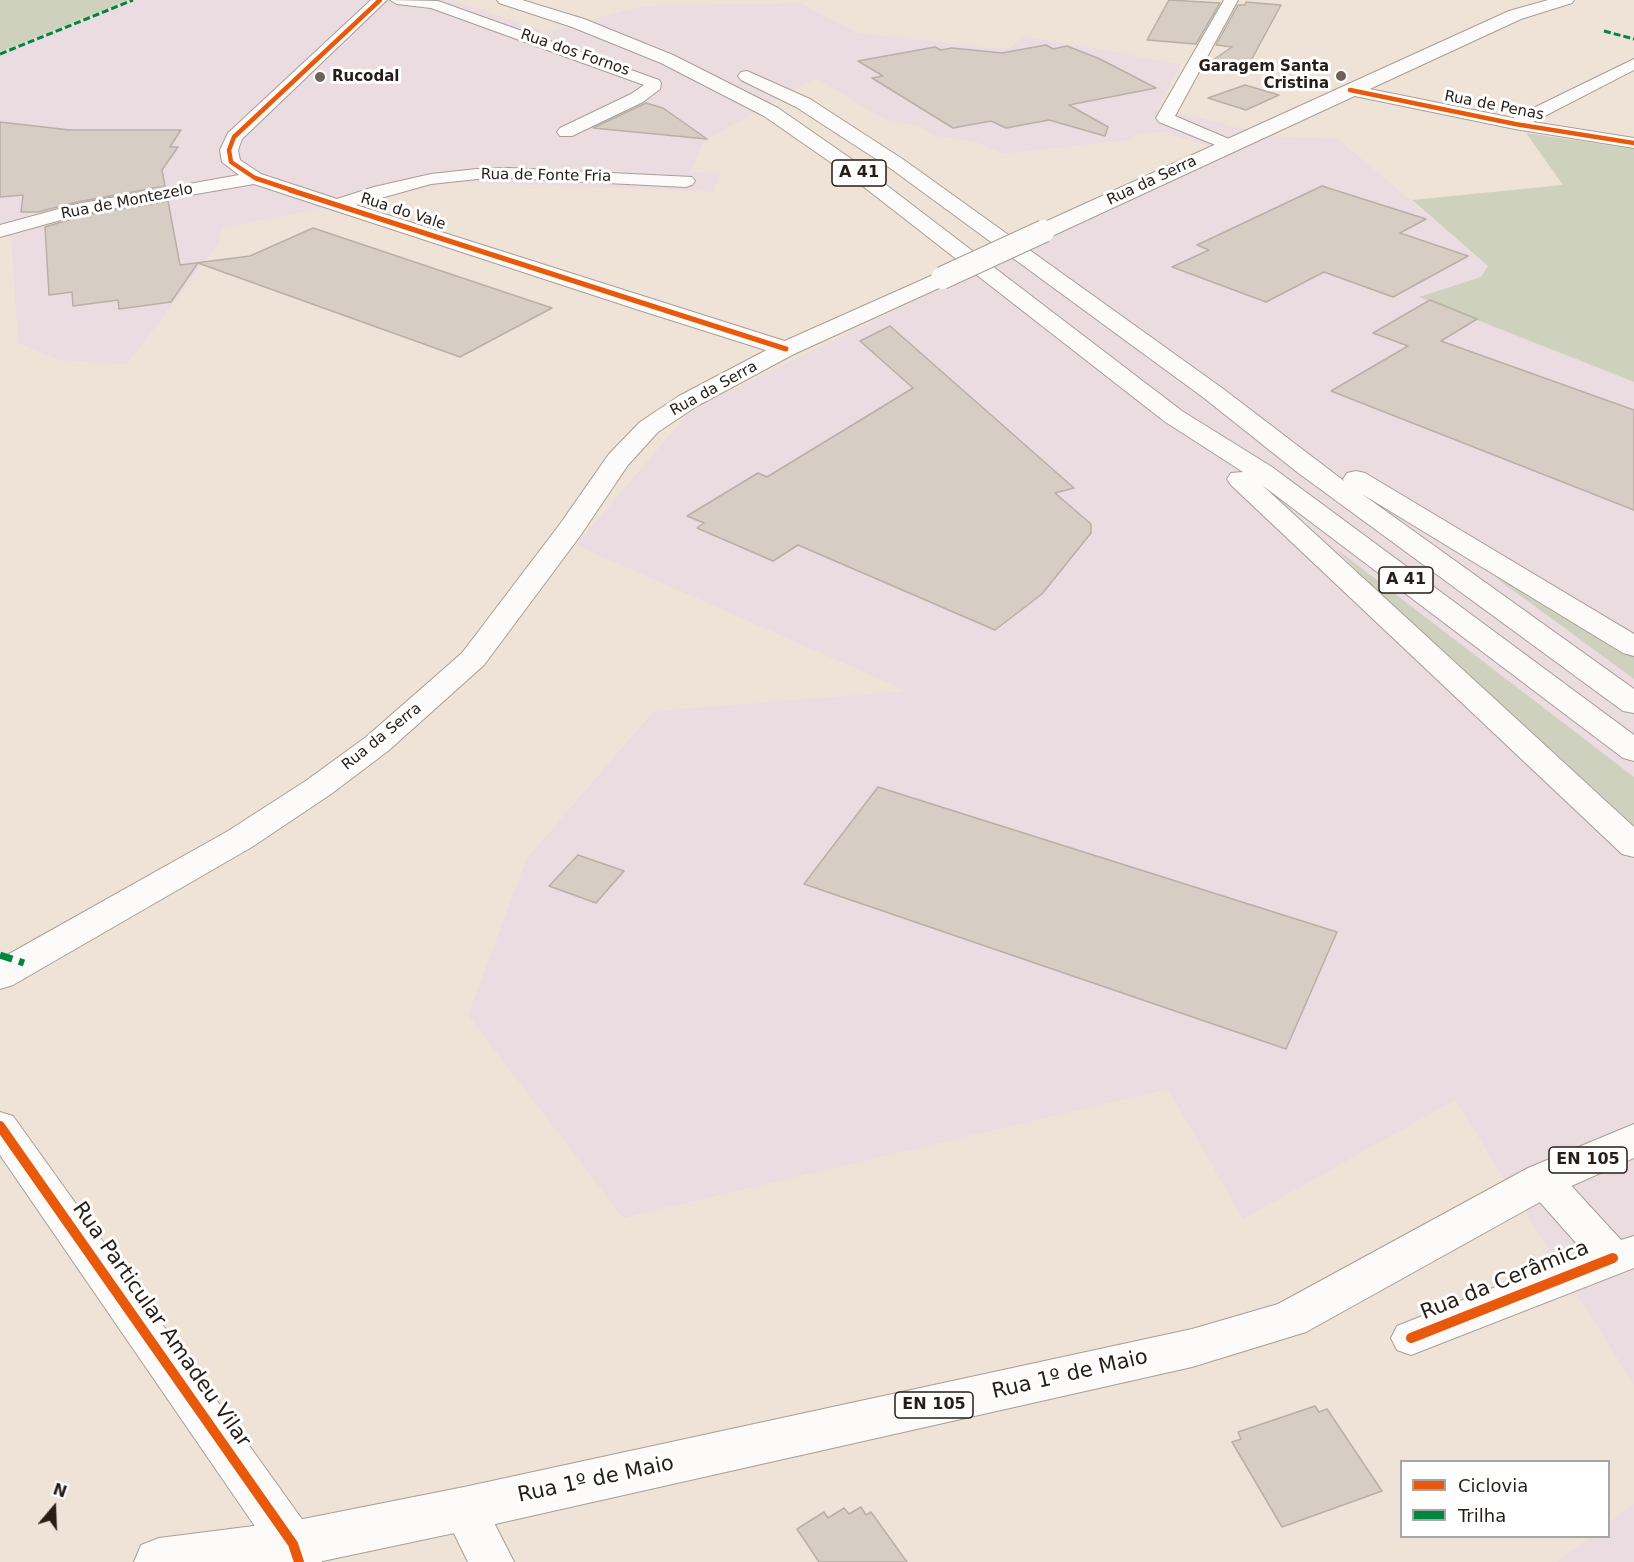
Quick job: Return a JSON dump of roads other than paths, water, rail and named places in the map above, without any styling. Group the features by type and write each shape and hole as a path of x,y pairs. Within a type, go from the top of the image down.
{"main road":[{"name":"A 41","path":"505,0 578,23 667,58 771,112 853,169 1173,416 1263,473 1634,751"},
{"path":"562,0 603,13 686,46"},
{"name":"Rua da Serra","path":"0,976 240,839 319,787 377,744 473,659 570,530 618,460 649,427 688,401 786,349 1350,90 1515,15 1566,0"},
{"name":"A 41","path":"728,66 803,104 897,165 1214,393 1306,466 1634,704"},
{"path":"1214,393 1634,647"},
{"path":"1173,416 1634,846"},
{"name":"Rua 1º de Maio","path":"296,1553 464,1509 1192,1348 1290,1319 1543,1180 1634,1140"},
{"name":"EN 105","path":"159,1562 296,1553"}],"street":[{"name":"Rua do Vale","path":"380,0 234,137 229,150 231,162 255,178 338,206 786,349"},
{"name":"Rua dos Fornos","path":"397,0 433,4 653,83 652,89 637,98 566,132"},
{"path":"1230,146 1165,118 1231,0"},
{"path":"1515,124 1634,64"},
{"name":"Rua de Penas","path":"1350,90 1515,124 1634,143"},
{"name":"Rua de Fonte Fria","path":"338,206 381,191 431,178 477,174 509,173 686,181"},
{"name":"Rua de Montezelo","path":"0,231 84,208 255,178"},
{"name":"Rua Particular Amadeu Vilar","path":"0,1126 296,1553"},
{"name":"Rua da Cerâmica","path":"1411,1338 1624,1255 1543,1180"},
{"path":"464,1509 491,1562"}],"place":[{"name":"Garagem Santa Cristina","path":"1341,76"},
{"name":"Rucodal","path":"320,77"}]}
